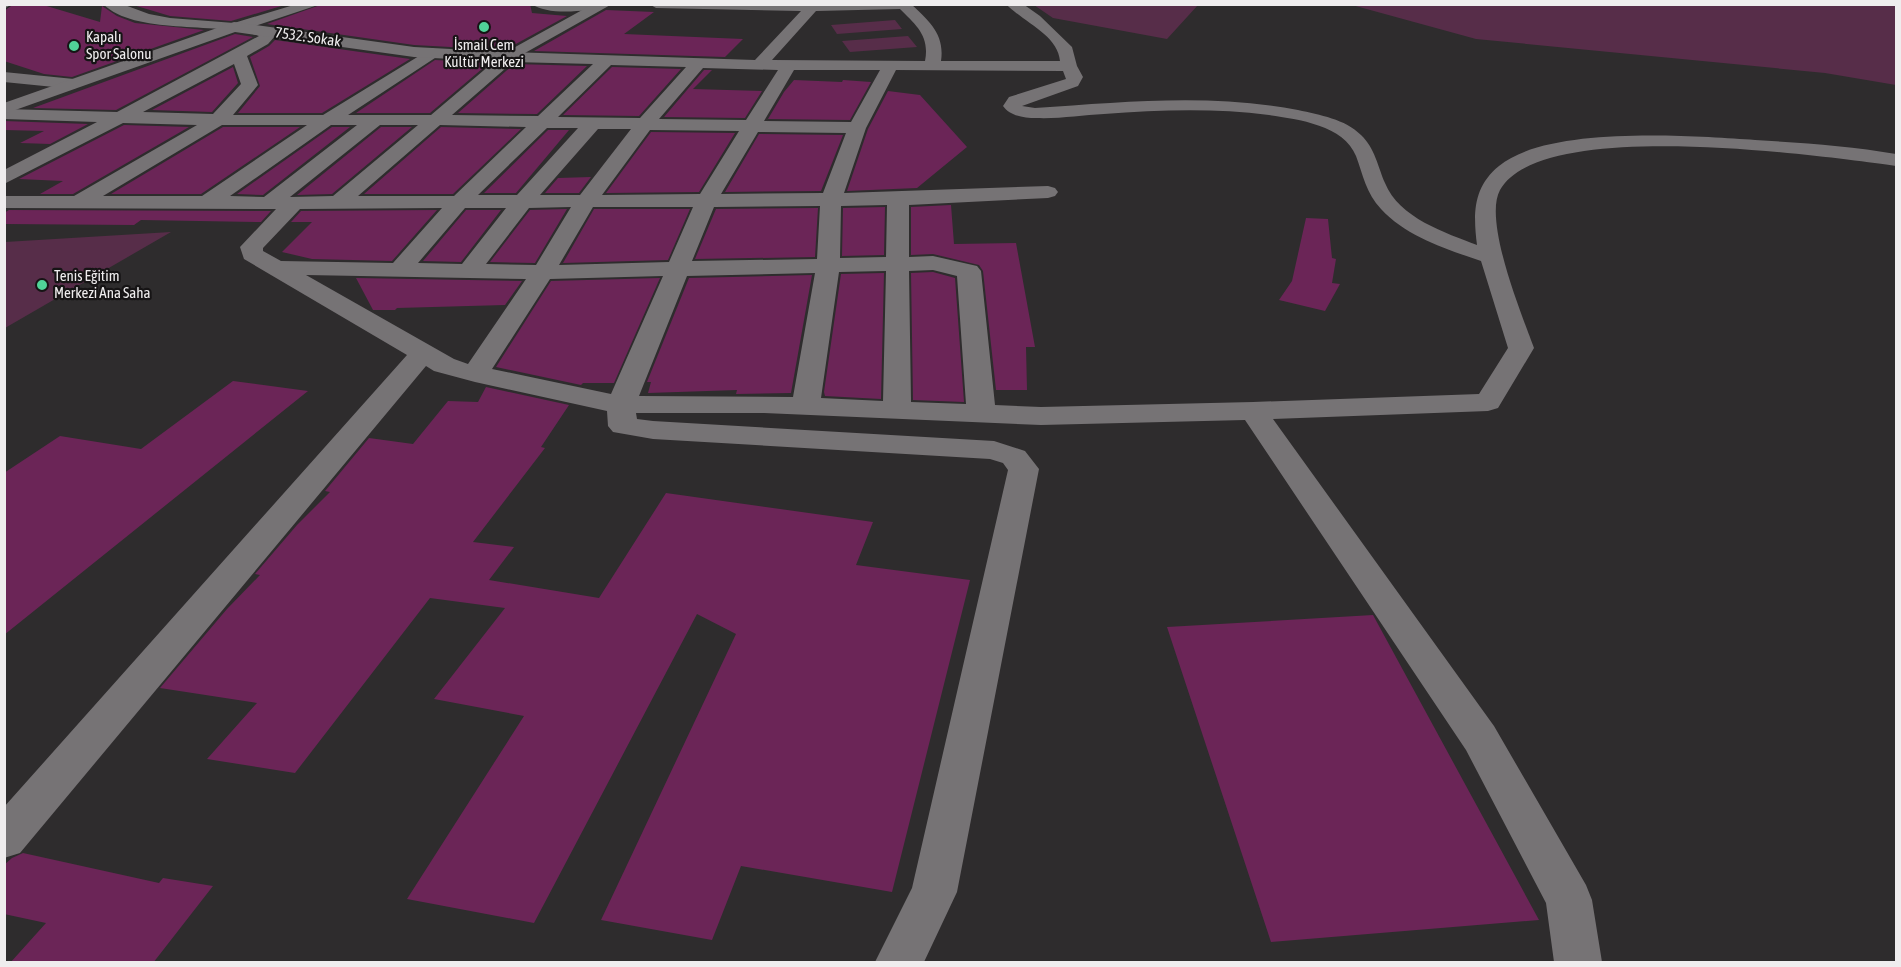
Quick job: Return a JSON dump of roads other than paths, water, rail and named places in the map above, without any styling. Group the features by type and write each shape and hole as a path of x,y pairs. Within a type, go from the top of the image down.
{"street":[{"name":"7532. Sokak","path":"110,4 131,15 175,23 234,27 432,53 509,57"},
{"path":"4,111 234,27 314,4"},
{"path":"539,4 580,6 603,4"},
{"path":"509,57 603,4"},
{"path":"656,4 812,7 903,5 934,38 936,49 932,67"},
{"path":"1013,4 1035,19 1067,50 1069,66 1074,77 1072,82 1016,101 1012,106 1014,108 1035,113 1160,106 1231,105 1289,113 1324,123 1351,135 1361,145 1377,190 1399,214 1425,230 1491,257"},
{"path":"339,202 438,120 509,57 580,6"},
{"path":"812,7 774,65 752,126 706,201 621,405 622,426 653,430 994,450 1014,457 1024,469 933,892 899,963"},
{"path":"4,178 239,55 244,50 265,40 268,35 234,27"},
{"path":"208,202 327,120 432,53"},
{"path":"80,201 219,120 250,85 239,55"},
{"path":"509,57 774,65 1069,66"},
{"path":"399,270 459,202 539,122 606,61"},
{"path":"475,374 543,272 586,201 645,124 699,63"},
{"path":"806,406 828,266 831,200 857,128 890,66"},
{"path":"4,77 74,84"},
{"path":"4,111 219,120 438,120 857,128"},
{"path":"376,120 281,203 251,247 252,254 444,365 475,374 621,405 764,404 1041,416 1488,402 1521,348 1491,257 1485,201 1489,190 1505,171 1534,156 1552,151 1612,142 1675,141 1845,152 1896,160"},
{"path":"468,271 523,201 593,123"},
{"path":"4,202 831,200 1048,192"},
{"path":"897,411 898,199"},
{"path":"278,268 543,272 933,263 969,271 981,414"},
{"path":"4,839 423,353"},
{"path":"1253,411 1480,738 1569,900 1578,963"}],"place":[{"name":"İsmail Cem Kültür Merkezi","path":"484,27"},
{"name":"Kapalı Spor Salonu","path":"74,46"},
{"name":"Tenis Eğitim Merkezi Ana Saha","path":"42,285"}]}
